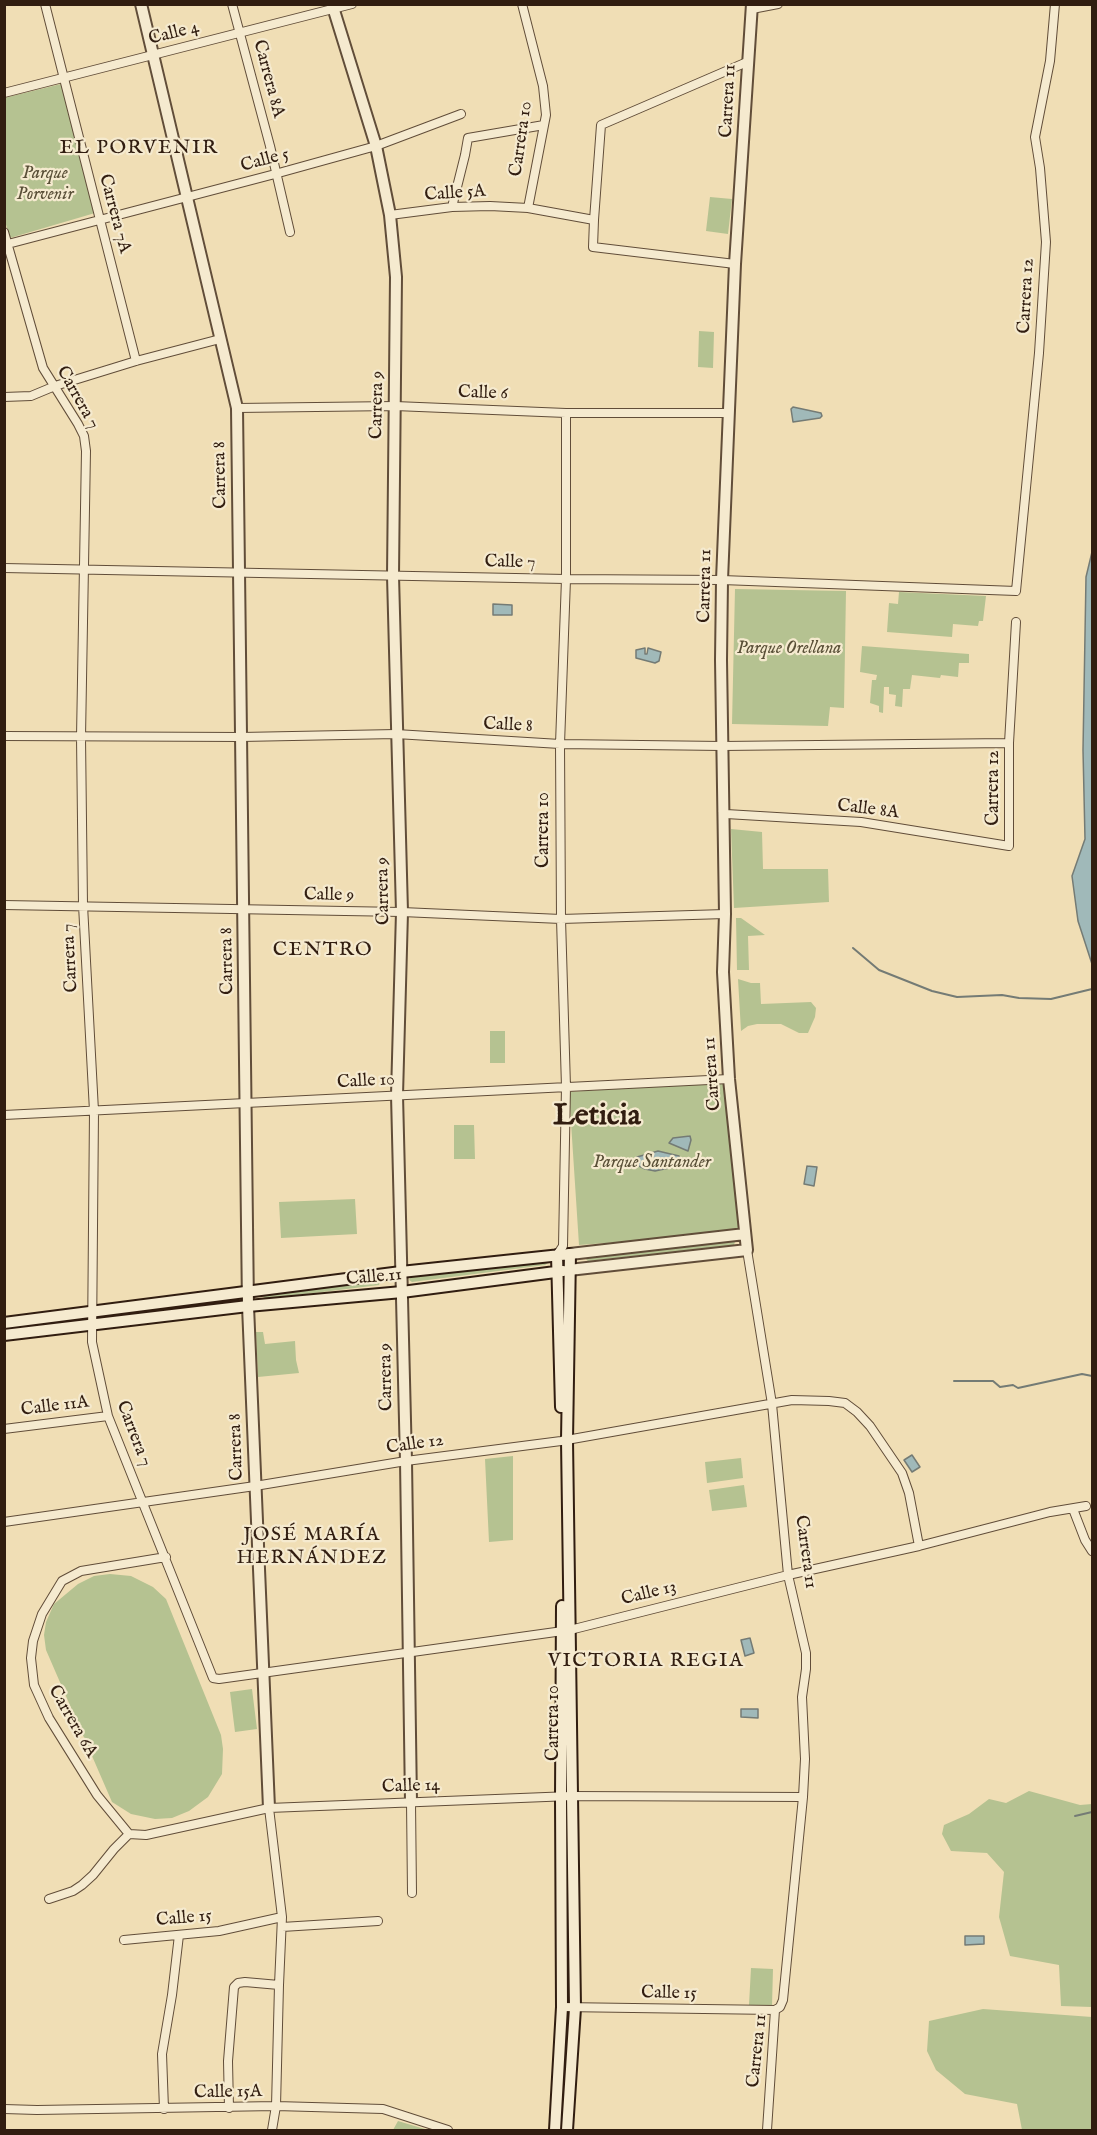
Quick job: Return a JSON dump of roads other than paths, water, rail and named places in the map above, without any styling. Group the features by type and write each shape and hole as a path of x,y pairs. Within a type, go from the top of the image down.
{"street":[{"name":"Carrera 7A","path":"45,4 136,361"},
{"name":"Carrera 8","path":"141,4 237,408 248,1306 269,1808 282,1917 276,2106 272,2130"},
{"name":"Carrera 8A","path":"232,4 270,146 290,232"},
{"name":"Calle 4","path":"4,93 240,33 332,7 352,4"},
{"name":"Carrera 10","path":"522,4 544,94 544,125 528,208"},
{"path":"752,7 778,4"},
{"name":"Carrera 12","path":"1016,591 1039,353 1046,242 1035,137 1050,61 1055,4"},
{"name":"Carrera 9","path":"332,7 376,146 390,215 396,277 393,576 402,912 397,1095 406,1461 412,1893"},
{"name":"Carrera 11","path":"752,7 735,264 722,580 725,914 723,972 729,1078 745,1234 772,1404 788,1575 806,1653 802,1697 805,1759 803,1797 783,2000 780,2007 775,2010 767,2130"},
{"path":"735,264 592,248 601,125 747,62"},
{"name":"Calle 5","path":"6,244 376,146 461,114"},
{"path":"452,207 468,138 544,125"},
{"name":"Calle 5A","path":"390,215 452,207 490,206 528,208 594,220"},
{"name":"Carrera 7","path":"4,232 43,368 84,436 86,451 81,737 83,905 94,1111 91,1326 96,1363 108,1416 213,1678"},
{"path":"4,397 31,396 54,386 136,361 220,339"},
{"name":"Calle 6","path":"237,408 395,405 566,413 729,413"},
{"name":"Carrera 10","path":"555,2130 562,2007 566,1797 563,1252 566,1087 561,919 560,744 566,579 566,413"},
{"name":"Calle 7","path":"4,568 722,580 1016,591"},
{"name":"Carrera 12","path":"1009,846 1009,743 1016,622"},
{"name":"Calle 8","path":"4,736 241,737 396,734 560,744 722,746 1009,743"},
{"name":"Calle 8A","path":"723,811 726,814 861,822 1009,846"},
{"name":"Calle 9","path":"4,905 402,912 561,919 725,914"},
{"name":"Calle 10","path":"4,1115 729,1078"},
{"name":"Calle 11","path":"4,1323 563,1252 745,1234"},
{"name":"Calle 11","path":"4,1335 248,1306 402,1292 747,1250"},
{"name":"Calle 12","path":"4,1522 255,1486 406,1461 564,1440 792,1400 845,1403 870,1426 902,1473 909,1493 919,1546"},
{"name":"Calle 11A","path":"4,1428 108,1416"},
{"name":"Calle 13","path":"213,1678 566,1630 788,1575 919,1546 1050,1512 1086,1506"},
{"path":"1073,1509 1085,1540 1092,1551"},
{"name":"Carrera 6A","path":"129,1834 97,1795 49,1718 34,1685 31,1658 33,1641 42,1614 62,1581 81,1571 166,1557"},
{"name":"Carrera 10","path":"566,1797 574,2008 567,2130"},
{"name":"Calle 14","path":"129,1834 146,1835 269,1808 566,1797 803,1797"},
{"path":"49,1899 73,1891 82,1885 129,1834"},
{"name":"Calle 15","path":"124,1940 222,1931 282,1917"},
{"path":"282,1927 378,1921"},
{"path":"164,2109 162,2054 179,1935"},
{"path":"229,2108 228,2061 234,1987 238,1983 245,1982 279,1985"},
{"name":"Calle 15","path":"562,2007 775,2010"},
{"name":"Calle 15A","path":"4,2109 276,2106 383,2109 448,2130"}],"water":[{"path":"793,407 821,413 822,416 793,422 791,409"},
{"path":"1092,552 1092,964 1078,921 1072,876 1085,839 1083,750 1086,577"},
{"path":"493,604 512,605 512,615 493,615"},
{"path":"645,648 645,654 648,648 661,652 659,661 655,663 636,658 636,650"},
{"path":"690,1136 688,1151 669,1143 673,1138"},
{"path":"658,1151 679,1156 678,1166 655,1171 637,1165 637,1157"},
{"path":"807,1166 817,1167 814,1186 804,1184"},
{"path":"912,1455 920,1467 912,1472 904,1460"},
{"path":"750,1638 754,1653 745,1656 741,1640"},
{"path":"741,1709 758,1709 758,1718 741,1717"},
{"path":"965,1936 984,1936 984,1944 965,1945"}],"waterway":[{"path":"853,948 879,970 932,991 957,997 1002,995 1051,999 1092,989"},
{"path":"954,1381 993,1381 1000,1387 1013,1385 1018,1388 1082,1374 1092,1376"},
{"path":"1075,1816 1092,1812"}],"district":[{"name":"EL PORVENIR","path":"139,149"},
{"name":"CENTRO","path":"323,951"},
{"name":"Leticia","path":"597,1118"},
{"name":"JOSÉ MARÍA HERNÁNDEZ","path":"312,1548"},
{"name":"VICTORIA REGIA","path":"646,1662"}],"park label":[{"name":"Parque Porvenir","path":"45,184"},
{"name":"Parque Orellana","path":"789,649"},
{"name":"Parque Santander","path":"652,1163"}]}
